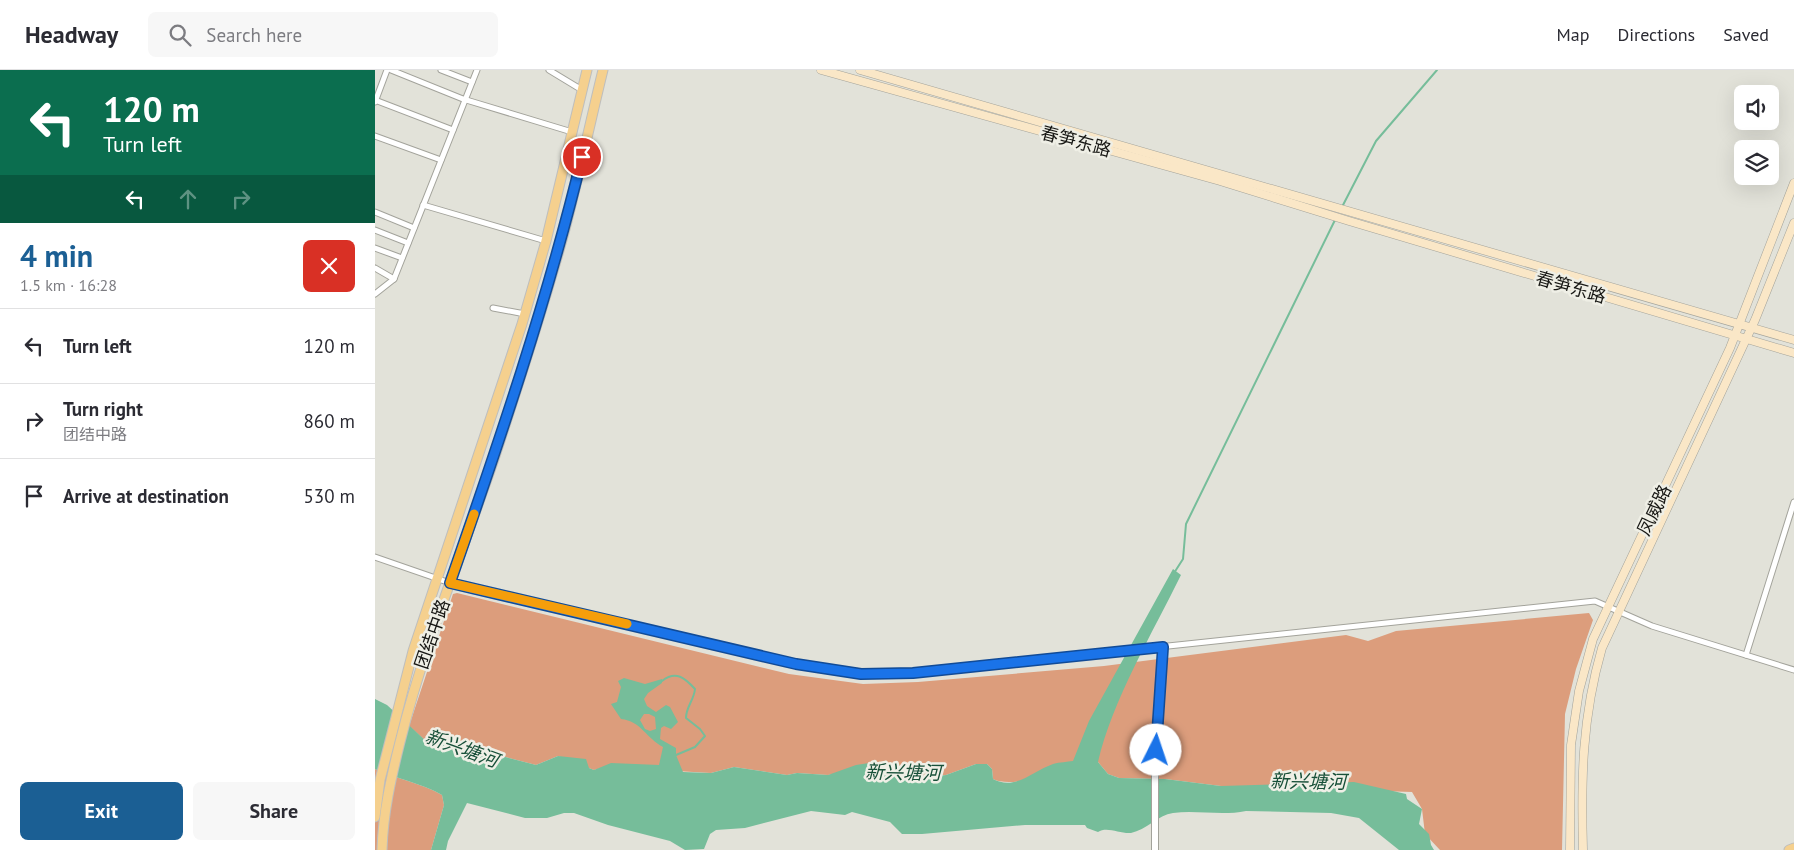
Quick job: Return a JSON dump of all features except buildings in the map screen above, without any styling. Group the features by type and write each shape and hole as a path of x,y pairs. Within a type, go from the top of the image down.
{"main road":[{"name":"团结中路","path":"404,707 413,651 525,314 547,241 587,70"},
{"name":"团结中路","path":"404,707 421,666 534,337 565,227 603,70"},
{"name":"春笋东路","path":"821,70 1332,210 1353,212 1794,340"},
{"name":"春笋东路","path":"860,70 878,73 1332,210 1349,222 1794,353"},
{"name":"凤威路","path":"1570,850 1569,767 1574,720 1585,663 1607,608 1688,440 1735,335 1794,183"},
{"name":"凤威路","path":"1583,850 1581,768 1587,715 1603,648 1752,328 1794,223"},
{"path":"375,817 380,780 404,707"},
{"path":"382,850 382,828 404,707"},
{"path":"1789,850 1794,848"}],"street":[{"path":"453,130 375,101 389,70 465,100 572,132"},
{"path":"441,70 472,82"},
{"path":"375,294 394,279 477,70"},
{"path":"549,70 582,90"},
{"path":"375,83 381,86"},
{"path":"375,136 441,160"},
{"path":"423,205 547,241"},
{"path":"375,212 414,228"},
{"path":"375,230 408,243"},
{"path":"375,248 402,258"},
{"path":"375,268 394,279"},
{"path":"493,308 525,314"},
{"path":"1746,655 1794,502"},
{"path":"375,557 450,583 796,664 861,674 913,673 1595,601 1607,608 1652,626 1794,670"},
{"path":"1155,849 1155,768 1163,647"}],"shaded area":[{"path":"457,593 789,674 863,684 918,682 1104,666 1346,635 1368,641 1396,631 1589,613 1593,620 1576,669 1565,714 1562,850 1440,850 1425,834 1422,809 1412,792 1221,786 1165,779 1119,778 1108,774 1098,762 1044,777 1014,782 1002,782 993,779 992,769 987,764 976,764 946,775 929,777 910,775 880,765 828,775 797,773 787,775 734,767 711,773 605,767 594,770 558,756 536,765 498,755 479,745 463,748 426,741 409,726 453,594"},
{"path":"375,769 426,787 442,795 444,805 431,850 375,850"}],"water":[{"name":"新兴塘河","path":"1173,569 1181,575 1134,667 1104,739 1098,762 1108,774 1119,778 1165,779 1221,786 1354,782 1406,794 1407,799 1422,809 1419,824 1429,834 1434,850 1399,850 1359,818 1331,813 1246,811 1228,813 1173,813 1131,833 1109,830 1098,832 1087,828 1085,825 1025,825 902,834 890,822 852,812 845,815 811,811 745,828 716,830 710,834 704,849 685,850 670,841 608,825 574,813 564,813 547,818 525,818 467,803 448,841 446,850 431,850 444,805 442,795 426,787 375,769 375,699 387,705 426,741 445,743 463,748 479,745 498,755 536,765 558,756 586,759 589,768 594,770 611,763 659,765 663,747 639,726 628,720 621,719 611,704 617,702 621,687 618,681 624,678 645,684 662,679 662,683 648,693 644,699 647,706 656,712 666,705 670,707 678,722 671,729 664,726 661,728 660,739 676,748 676,755 683,772 711,773 734,767 787,775 797,773 828,775 856,765 869,763 910,775 929,777 946,775 976,764 987,764 992,769 993,779 1009,783 1024,779 1053,764 1073,761 1089,721","holes":["644,714 655,717 656,729 650,731 645,729 640,720"]}],"waterway":[{"path":"1342,207 1376,141 1437,70"},
{"path":"1174,573 1183,559 1186,524 1335,220"},
{"path":"662,681 676,676 684,679 695,689 686,718 700,729 705,736 695,747 676,755"}],"slow traffic":[{"path":"474,514 450,583 627,624"}],"route":[{"path":"582,157 565,227 534,337 450,583 796,664 861,674 913,673 1163,647 1156,750"}]}
